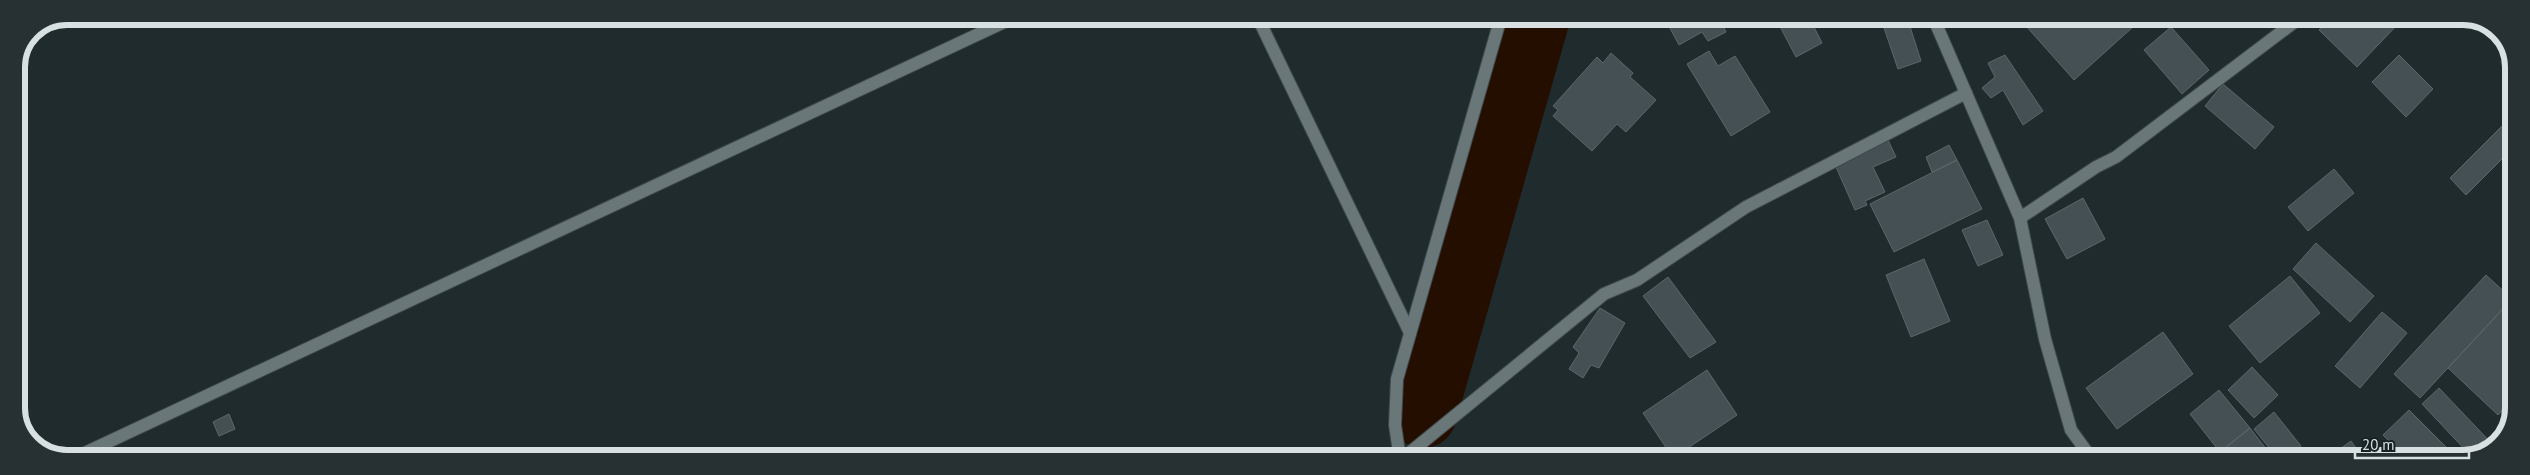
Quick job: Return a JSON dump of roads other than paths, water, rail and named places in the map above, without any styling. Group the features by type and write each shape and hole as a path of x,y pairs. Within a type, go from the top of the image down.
{"street":[{"path":"91,450 998,25"},
{"path":"1261,25 1410,333"},
{"path":"1400,450 1395,424 1397,380 1498,25"},
{"path":"1936,25 2020,218 2045,339 2071,430 2085,450"},
{"path":"2020,218 2096,167 2116,157 2290,25"},
{"path":"1411,450 1604,294 1637,280 1746,207 1966,93"}],"waterway":[{"path":"1423,414 1534,25"}]}
